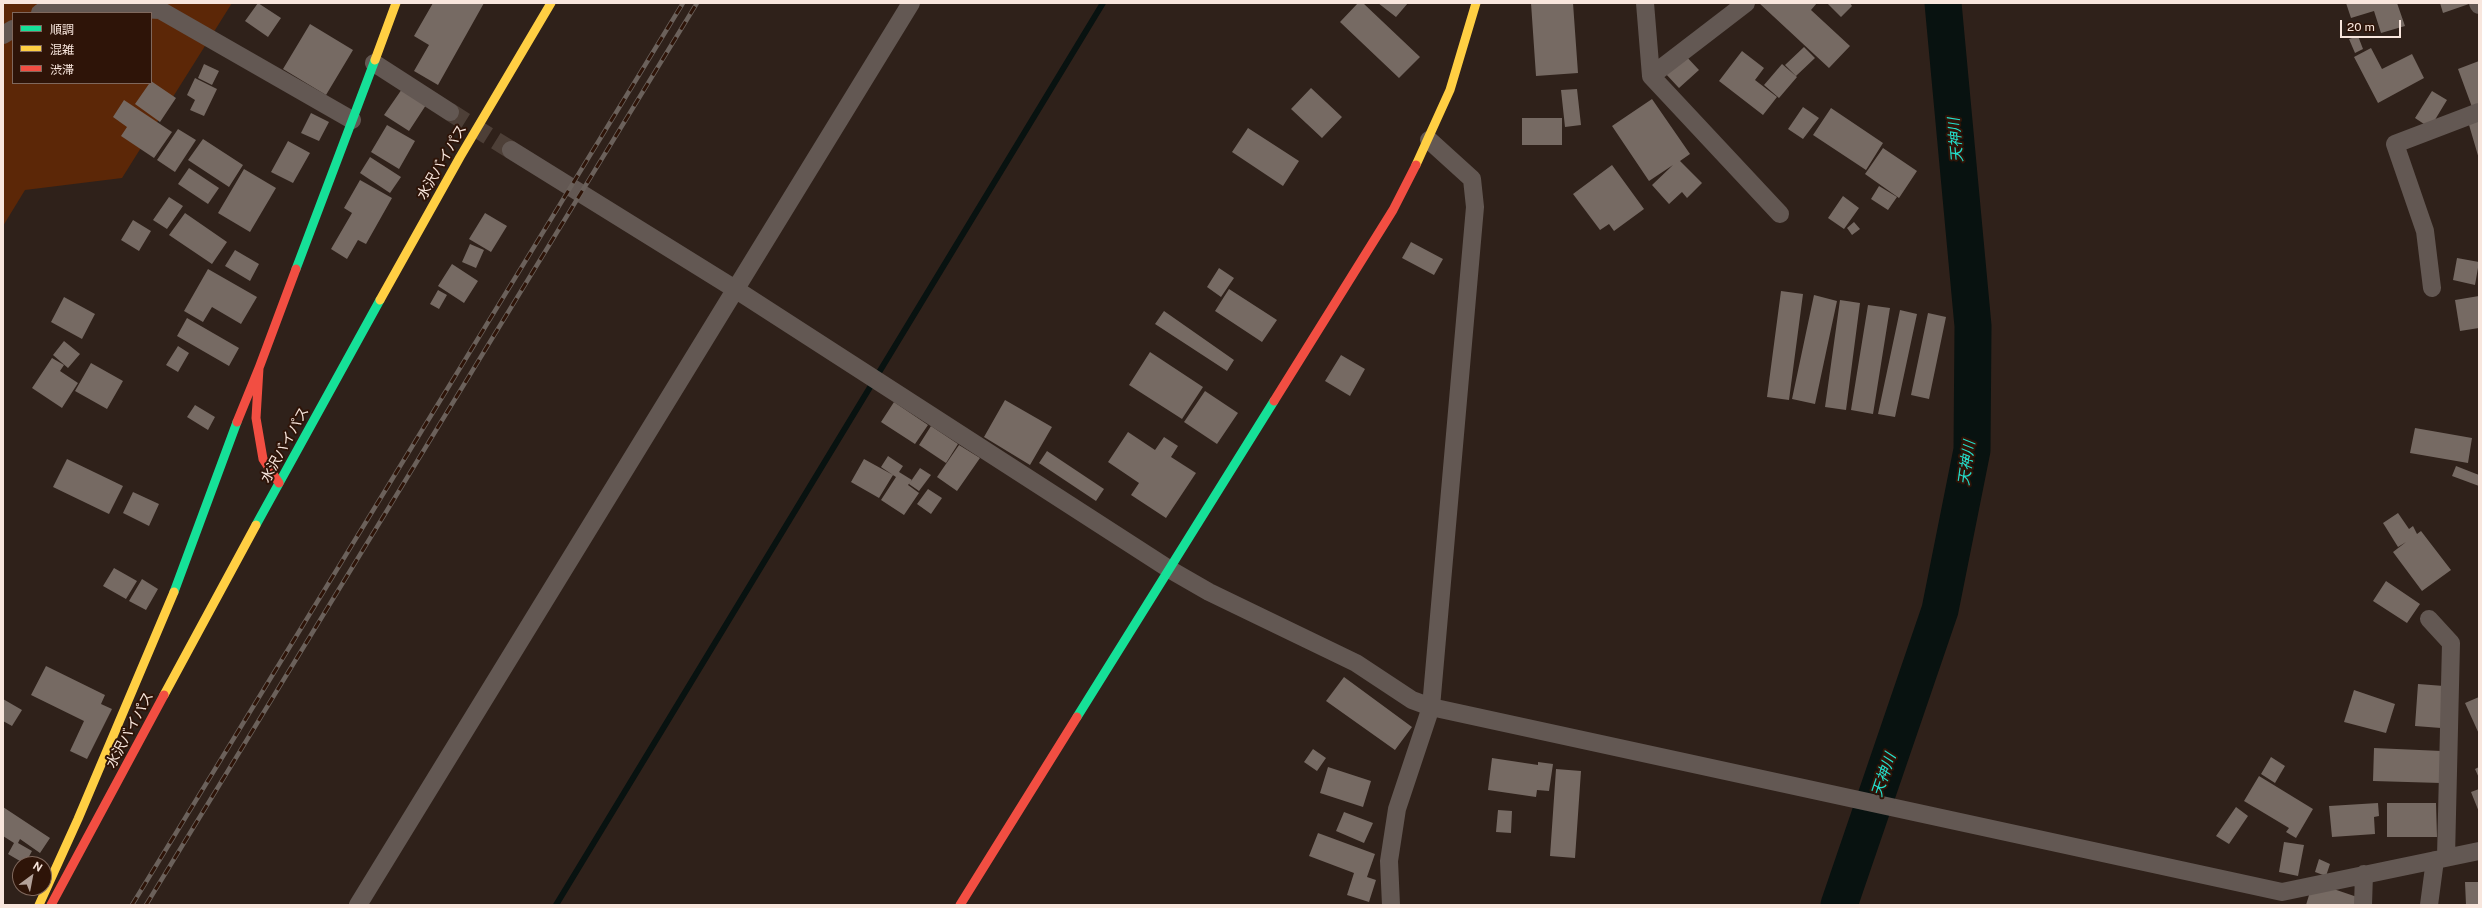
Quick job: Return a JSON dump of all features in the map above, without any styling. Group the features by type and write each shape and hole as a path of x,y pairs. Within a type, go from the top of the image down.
{"main road":[{"path":"39,905 78,819 145,663 187,559 230,440 259,368 396,3"},
{"name":"水沢バイパス","path":"51,905 280,483 456,164 551,3"},
{"path":"960,905 1393,210 1429,140 1450,90 1476,3"},
{"path":"259,368 256,418 263,459 280,483"}],"street":[{"path":"358,905 910,3"},
{"path":"1645,3 1651,76 1780,214"},
{"path":"1651,76 1746,3"},
{"path":"42,12 53,5 160,10 352,120"},
{"path":"3,35 12,30"},
{"path":"374,63 450,112"},
{"path":"2432,288 2425,231 2395,144 2479,112"},
{"path":"1391,905 1389,861 1397,809 1431,707 1475,207 1472,179 1429,140"},
{"path":"511,150 735,288 1169,569 1209,592 1356,663 1412,700 1431,707 2282,892 2479,851"},
{"path":"2429,619 2451,642 2441,859 2429,905"},
{"path":"2363,905 2364,874"}],"shaded area":[{"path":"3,3 232,3 122,178 25,190 3,226"}],"building":[{"path":"258,3 281,18 268,37 245,21"},
{"path":"433,3 484,3 438,85 414,71 429,45 414,36"},
{"path":"1358,3 1363,3 1420,57 1399,78 1340,22"},
{"path":"1378,3 1408,3 1396,17"},
{"path":"1531,3 1573,3 1578,73 1536,76"},
{"path":"1759,3 1817,3 1811,10 1850,46 1829,68"},
{"path":"1827,3 1850,3 1852,6 1841,17"},
{"path":"2346,3 2397,3 2405,26 2381,33 2374,11 2351,18"},
{"path":"2440,3 2469,3 2469,4 2443,13"},
{"path":"310,24 353,50 326,95 283,69"},
{"path":"2358,36 2363,49 2355,53 2349,39"},
{"path":"1804,47 1815,58 1796,76 1785,65"},
{"path":"2371,48 2382,69 2412,54 2424,78 2378,103 2354,57"},
{"path":"1742,51 1764,68 1755,80 1777,97 1763,115 1719,81"},
{"path":"1684,54 1699,70 1679,88 1664,72"},
{"path":"2479,61 2479,104 2472,107 2458,69"},
{"path":"204,64 219,71 212,85 198,78"},
{"path":"1782,64 1797,77 1779,98 1764,85"},
{"path":"195,78 217,89 204,116 190,110 195,100 187,95"},
{"path":"152,82 176,98 160,122 135,104 149,84 152,84"},
{"path":"1311,88 1342,117 1322,138 1291,109"},
{"path":"402,89 426,105 409,131 384,115"},
{"path":"1577,89 1581,125 1565,127 1561,90"},
{"path":"2432,91 2447,100 2430,128 2415,118"},
{"path":"1652,99 1690,154 1680,161 1702,183 1687,198 1682,192 1669,204 1652,185 1673,165 1649,181 1612,126"},
{"path":"124,100 172,132 154,158 121,136 127,127 113,117"},
{"path":"1803,107 1819,118 1803,139 1788,129"},
{"path":"1831,108 1883,143 1866,170 1813,135"},
{"path":"311,113 329,122 319,141 301,133"},
{"path":"2479,115 2479,159 2467,118"},
{"path":"1522,118 1562,118 1562,145 1522,145"},
{"path":"387,125 415,141 399,169 371,152"},
{"path":"1248,128 1299,161 1283,186 1232,152"},
{"path":"178,129 196,140 175,172 157,160"},
{"path":"203,139 243,165 229,187 188,160"},
{"path":"288,141 310,153 293,183 271,172"},
{"path":"1883,148 1917,171 1899,198 1865,174"},
{"path":"370,157 401,177 390,193 360,173"},
{"path":"1612,165 1644,209 1614,231 1609,224 1600,230 1573,194"},
{"path":"189,168 219,188 208,204 178,184"},
{"path":"244,169 276,188 250,232 218,213"},
{"path":"360,180 392,198 366,244 358,240 347,259 331,249 352,213 344,208"},
{"path":"1879,186 1897,197 1888,210 1871,199"},
{"path":"1843,196 1859,208 1844,229 1828,218"},
{"path":"169,197 183,206 167,229 153,220"},
{"path":"185,213 227,242 212,264 169,235"},
{"path":"485,213 507,226 491,252 469,239"},
{"path":"133,220 151,231 139,251 121,240"},
{"path":"1854,222 1860,229 1852,235 1847,228"},
{"path":"1411,242 1443,259 1434,275 1402,258"},
{"path":"470,244 484,250 476,268 462,262"},
{"path":"235,250 259,264 250,281 225,266"},
{"path":"2457,258 2479,262 2475,285 2453,280"},
{"path":"452,264 478,281 464,303 438,286"},
{"path":"1219,268 1234,278 1221,297 1207,287"},
{"path":"208,269 257,297 241,324 212,307 203,322 184,311"},
{"path":"1229,289 1277,320 1262,342 1215,311"},
{"path":"438,290 447,295 439,309 430,304"},
{"path":"1781,291 1803,294 1789,400 1767,397"},
{"path":"1814,295 1837,301 1815,404 1792,399"},
{"path":"2479,296 2479,328 2460,331 2455,300"},
{"path":"64,297 95,314 82,339 51,322"},
{"path":"1840,300 1860,303 1846,410 1825,407"},
{"path":"1868,305 1890,308 1873,414 1851,410"},
{"path":"1900,310 1917,314 1895,417 1878,414"},
{"path":"1164,311 1234,360 1227,371 1155,324"},
{"path":"1928,313 1946,317 1929,399 1911,395"},
{"path":"187,318 239,348 229,366 177,336"},
{"path":"64,341 80,354 68,368 53,355"},
{"path":"178,346 189,353 178,372 166,365"},
{"path":"1150,352 1203,387 1182,419 1129,385"},
{"path":"1341,355 1365,369 1350,396 1325,381"},
{"path":"52,358 64,365 60,371 78,383 62,408 32,388"},
{"path":"91,363 123,381 107,409 75,391"},
{"path":"1205,391 1238,413 1217,444 1184,422"},
{"path":"1005,400 1052,427 1030,465 984,437"},
{"path":"894,402 928,425 915,444 881,422"},
{"path":"195,405 215,417 208,430 187,417"},
{"path":"931,426 958,444 946,463 919,445"},
{"path":"2415,428 2472,438 2468,463 2410,453"},
{"path":"1128,432 1155,450 1164,437 1178,446 1171,457 1196,473 1166,518 1131,495 1139,483 1108,462"},
{"path":"959,445 980,458 957,491 937,477"},
{"path":"1047,451 1104,489 1096,501 1039,463"},
{"path":"888,456 903,466 899,472 912,480 908,485 919,493 904,515 881,500 896,477 881,467"},
{"path":"67,459 123,486 109,514 53,487"},
{"path":"864,459 893,475 879,498 851,482"},
{"path":"2456,466 2479,475 2479,486 2452,476"},
{"path":"920,468 931,475 919,491 909,484"},
{"path":"928,489 942,498 931,514 917,504"},
{"path":"133,492 159,504 149,526 123,513"},
{"path":"2398,513 2409,529 2413,526 2417,534 2421,531 2451,570 2422,591 2393,552 2406,542 2398,547 2383,523"},
{"path":"114,568 137,581 126,599 103,586"},
{"path":"142,579 158,589 146,610 129,601"},
{"path":"2386,581 2420,604 2407,623 2373,601"},
{"path":"46,666 105,695 101,704 112,709 87,759 70,751 84,721 31,695"},
{"path":"1344,677 1412,727 1395,750 1326,701"},
{"path":"2418,684 2444,686 2441,728 2415,726"},
{"path":"2354,690 2395,704 2386,733 2344,722"},
{"path":"2479,697 2479,734 2465,703"},
{"path":"3,699 22,710 12,726 3,721"},
{"path":"2374,748 2442,751 2441,783 2373,781"},
{"path":"1313,749 1326,758 1317,771 1304,762"},
{"path":"2271,757 2285,766 2275,783 2261,774"},
{"path":"1492,758 1538,765 1538,762 1553,764 1549,791 1537,790 1536,797 1488,790"},
{"path":"1328,767 1371,781 1363,807 1320,793"},
{"path":"2479,767 2479,778 2475,769"},
{"path":"1556,769 1581,771 1575,858 1550,856"},
{"path":"2259,776 2313,809 2296,838 2286,832 2289,828 2244,801"},
{"path":"2479,789 2479,812 2471,792"},
{"path":"2378,803 2379,816 2374,817 2375,834 2332,837 2329,806"},
{"path":"2387,803 2436,803 2437,837 2387,837"},
{"path":"3,807 50,838 40,853 20,839 18,843 32,851 29,856 12,856 8,854 14,843 3,836"},
{"path":"2236,807 2248,816 2229,844 2216,836"},
{"path":"1498,810 1512,811 1511,833 1496,832"},
{"path":"1344,812 1373,823 1364,843 1336,831"},
{"path":"1318,833 1375,854 1367,877 1376,880 1369,902 1347,895 1354,873 1309,856"},
{"path":"2284,842 2304,845 2298,876 2279,872"},
{"path":"2319,859 2330,864 2326,876 2315,872"},
{"path":"2313,882 2363,899 2361,905 2306,905"},
{"path":"2465,882 2479,882 2479,905 2466,905"}],"waterway":[{"path":"556,905 1103,3"},
{"name":"天神川","path":"1839,905 1940,610 1972,450 1973,326 1943,3"}],"tunnel":[{"path":"450,112 511,150"}],"railway":[{"path":"132,905 683,3"},
{"path":"146,905 697,3"}],"traffic: fast":[{"path":"296,269 375,60"},
{"path":"256,525 380,300"},
{"path":"1077,717 1274,401"},
{"path":"174,592 237,422"}],"traffic: slow":[{"path":"375,60 396,3"},
{"path":"380,300 460,157 551,3"},
{"path":"1416,165 1450,90 1476,3"},
{"path":"164,695 256,525"},
{"path":"39,905 78,819 174,592"}],"traffic: jam":[{"path":"1274,401 1393,210 1416,165"},
{"path":"279,483 263,459 256,418 259,368 296,269"},
{"path":"237,422 259,368"},
{"path":"51,905 164,695"},
{"path":"960,905 1077,717"}]}
